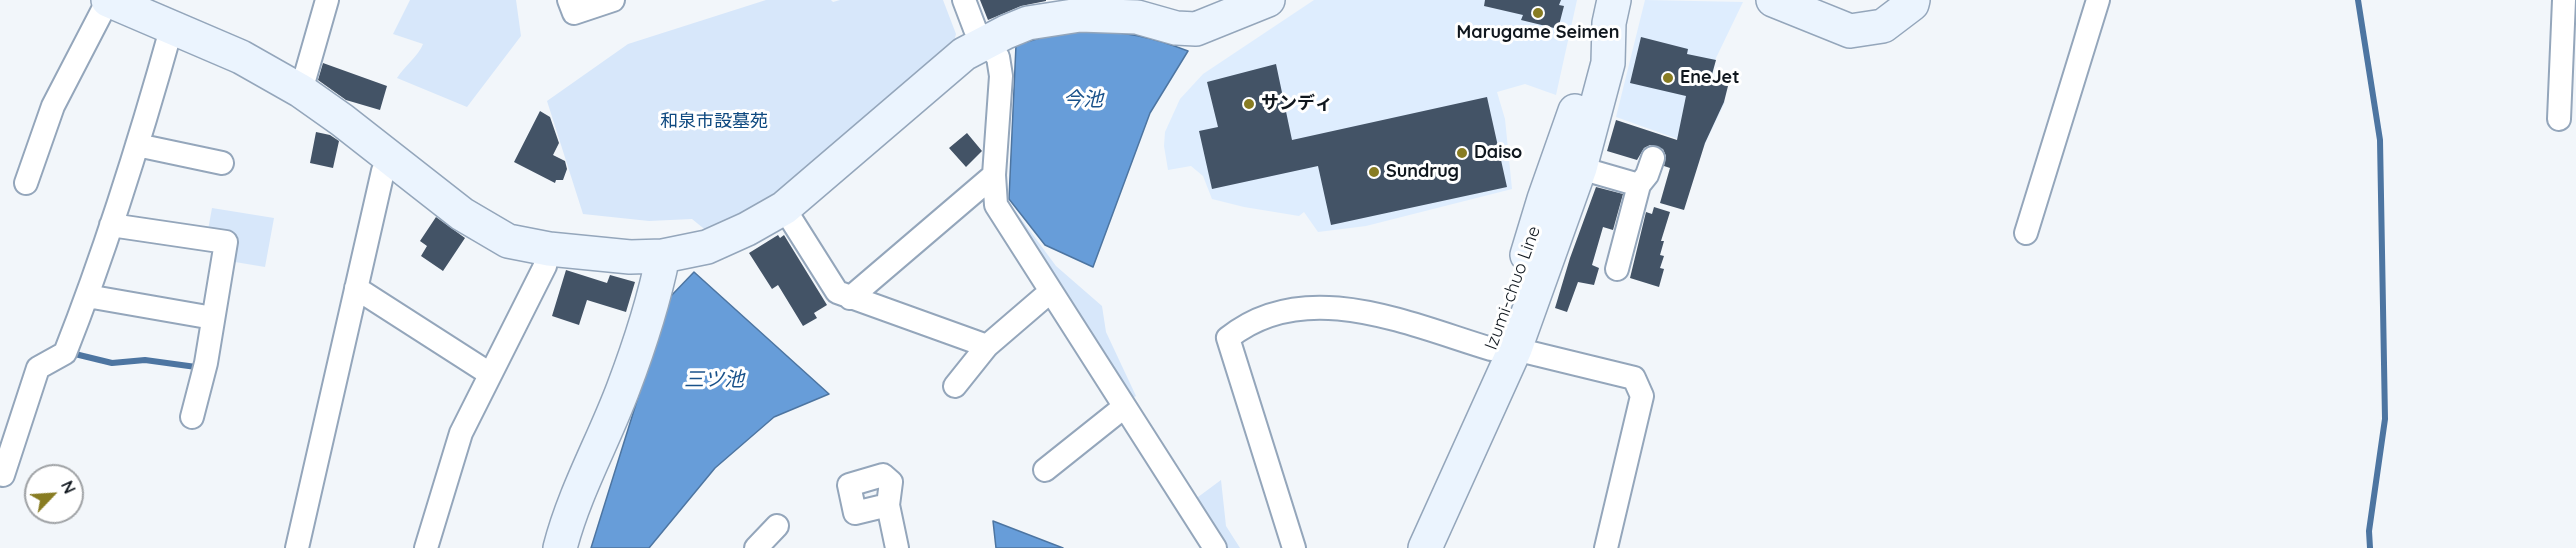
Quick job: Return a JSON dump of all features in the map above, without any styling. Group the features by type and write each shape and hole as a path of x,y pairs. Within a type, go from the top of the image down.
{"street":[{"path":"26,183 53,106 108,0 241,57 301,91 342,120 462,214 508,241 549,249 630,257 663,256 707,247 747,230 784,208 964,54 984,42 1028,23 1138,9 1176,28 1196,30 1268,0"},
{"path":"301,91 327,0"},
{"path":"569,0 574,13 613,0"},
{"path":"964,0 975,28 998,57 1001,76 994,176 996,205 1215,548"},
{"path":"1773,0 1850,31 1883,26 1912,4 1913,0"},
{"path":"2026,233 2098,0"},
{"path":"2559,119 2564,0"},
{"name":"Izumi-chuo Line","path":"1425,548 1503,349 1580,168 1608,63 1612,11"},
{"name":"Izumi-chuo Line","path":"1402,548 1503,349 1544,199 1583,82 1612,11"},
{"path":"3,475 38,368 65,353 87,296 137,145 172,26"},
{"path":"137,145 222,163"},
{"path":"1614,253 1639,185 1647,176 1653,158"},
{"path":"297,548 384,168 390,159"},
{"path":"1580,168 1639,185"},
{"path":"850,298 994,176"},
{"path":"784,208 837,292 987,346"},
{"path":"111,225 226,242 206,363 192,417"},
{"path":"426,548 461,433 544,266 549,249"},
{"path":"560,548 568,519 623,389 659,279 663,256"},
{"path":"356,288 490,374"},
{"path":"955,386 987,346 1051,291"},
{"path":"87,296 213,318"},
{"path":"1294,548 1228,338 1243,326 1269,314 1296,308 1352,309 1503,349 1634,378 1642,396 1606,548"},
{"path":"1045,470 1124,406"},
{"path":"888,505 897,548"},
{"path":"756,548 777,526"}],"shaded area":[{"path":"1314,0 1577,0 1556,95 1525,84 1497,92 1505,119 1512,189 1366,226 1318,232 1304,212 1299,216 1212,199 1203,176 1191,166 1168,170 1164,146 1165,132 1180,99 1203,74"},
{"name":"EneJet","path":"1645,0 1743,2 1716,58 1707,97 1725,102 1703,148 1616,117"}],"green space":[{"path":"410,0 516,0 521,36 467,107 397,78 423,44 393,34"},
{"name":"和泉市設墓苑","path":"766,0 831,0 833,2 840,0 943,0 956,34 952,49 773,204 708,232 692,219 649,221 583,214 547,101 628,44"},
{"path":"1010,204 1056,266 1102,306 1106,332 1136,396 1130,400 1005,205"},
{"path":"212,208 274,218 265,267 229,261 208,230"},
{"path":"1221,480 1226,526 1240,548 1226,548 1194,500"}],"water":[{"name":"今池","path":"1085,31 1138,36 1188,51 1150,113 1093,267 1045,245 1009,199 1016,45 1054,34"},
{"name":"三ツ池","path":"694,272 829,394 774,417 715,468 649,548 591,548 669,298"},
{"path":"993,521 1063,548 996,548"}],"building":[{"path":"980,0 1046,1 1021,6 988,20"},
{"name":"Marugame Seimen","path":"1485,0 1561,0 1559,5 1564,6 1558,29 1521,20 1523,15 1484,6"},
{"path":"1641,37 1688,49 1687,54 1716,60 1711,78 1729,82 1724,102 1705,143 1684,210 1660,203 1670,168 1664,166 1666,156 1663,149 1650,145 1644,148 1637,160 1607,151 1616,120 1677,140 1686,96 1630,83"},
{"path":"323,63 387,86 380,110 346,100 318,80"},
{"path":"1276,64 1292,140 1487,97 1507,187 1331,225 1318,166 1212,189 1199,131 1218,127 1207,82"},
{"path":"540,111 550,117 559,143 553,155 565,161 567,169 563,180 556,180 555,183 514,162"},
{"path":"316,132 330,135 339,141 333,168 310,163"},
{"path":"967,133 982,151 966,167 949,148"},
{"path":"1596,187 1623,194 1613,230 1603,227 1592,265 1599,268 1594,285 1578,282 1567,312 1555,308 1570,258"},
{"path":"1654,207 1670,212 1661,241 1664,241 1660,255 1664,256 1660,268 1664,269 1659,287 1630,278 1646,212 1652,214"},
{"path":"436,217 465,238 443,271 421,256 427,246 420,241"},
{"path":"778,235 780,238 784,235 827,305 814,313 817,318 803,326 778,285 772,289 749,253"},
{"path":"566,270 607,283 610,275 635,282 626,312 587,300 579,325 552,316"}],"waterway":[{"path":"2358,0 2380,140 2385,419 2369,531 2370,548"},
{"path":"75,354 112,363 145,360 196,367"}],"place":[{"name":"Marugame Seimen","path":"1538,13"},
{"name":"EneJet","path":"1668,78"},
{"name":"サンディ","path":"1249,104"},
{"name":"Daiso","path":"1462,153"},
{"name":"Sundrug","path":"1374,172"}]}
